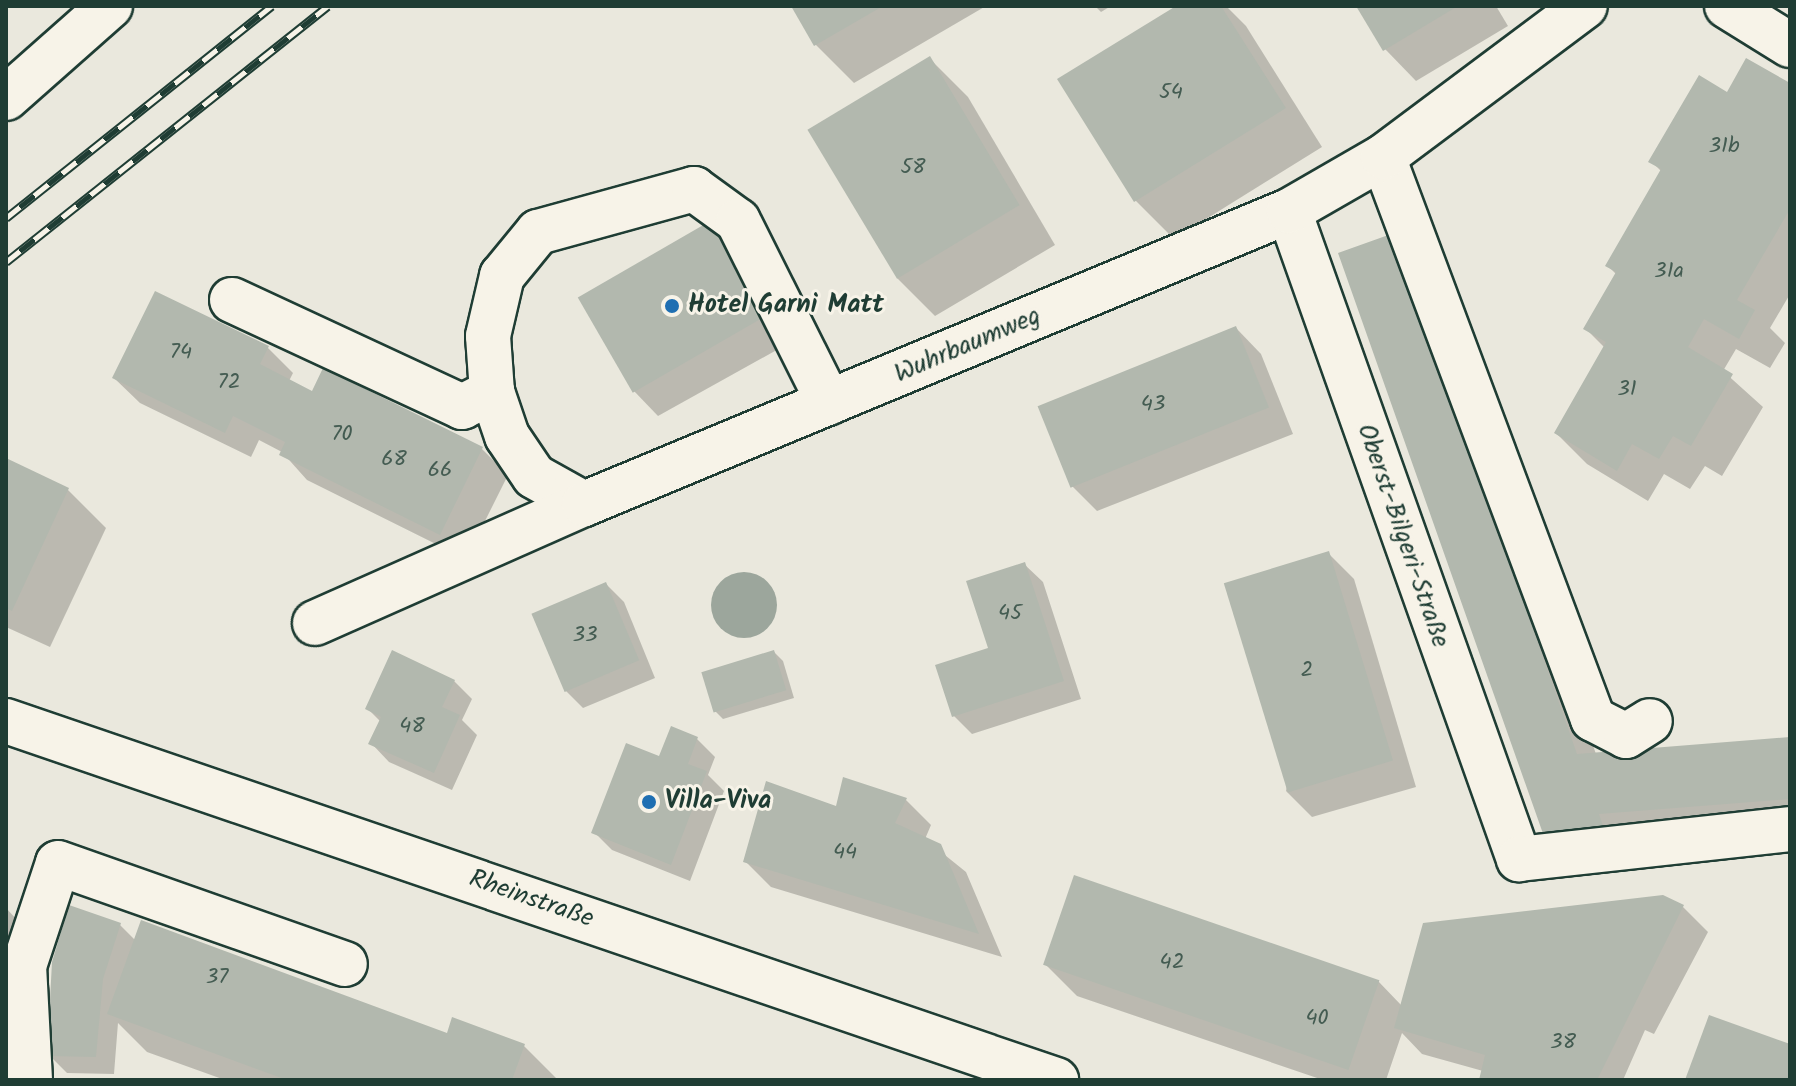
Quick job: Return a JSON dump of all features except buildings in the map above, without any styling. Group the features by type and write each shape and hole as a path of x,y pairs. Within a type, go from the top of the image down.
{"street":[{"path":"6,98 110,6"},
{"name":"Wuhrbaumweg","path":"315,623 584,504 1289,211 1383,157 1585,6"},
{"path":"1727,6 1790,45"},
{"path":"1383,157 1593,719 1626,736 1650,721"},
{"path":"584,504 534,476 507,436 492,392 488,336 502,276 538,232 694,189 738,221 829,403"},
{"name":"Oberst-Bilgeri-Straße","path":"1289,211 1519,859 1790,829"},
{"path":"232,300 462,407 492,392"},
{"name":"Rheinstraße","path":"6,721 1056,1080"},
{"path":"30,1080 24,966 58,863 345,964"}],"shaded area":[{"path":"737,572 751,572 763,577 772,586 777,605 775,618 768,629 751,638 737,638 725,633 716,624 711,612 711,598 716,586 725,577"}],"railway":[{"path":"6,218 272,6"},
{"path":"6,262 328,6"}],"place":[{"name":"Hotel Garni Matt","path":"672,306"},
{"name":"Villa-Viva","path":"649,802"}]}
